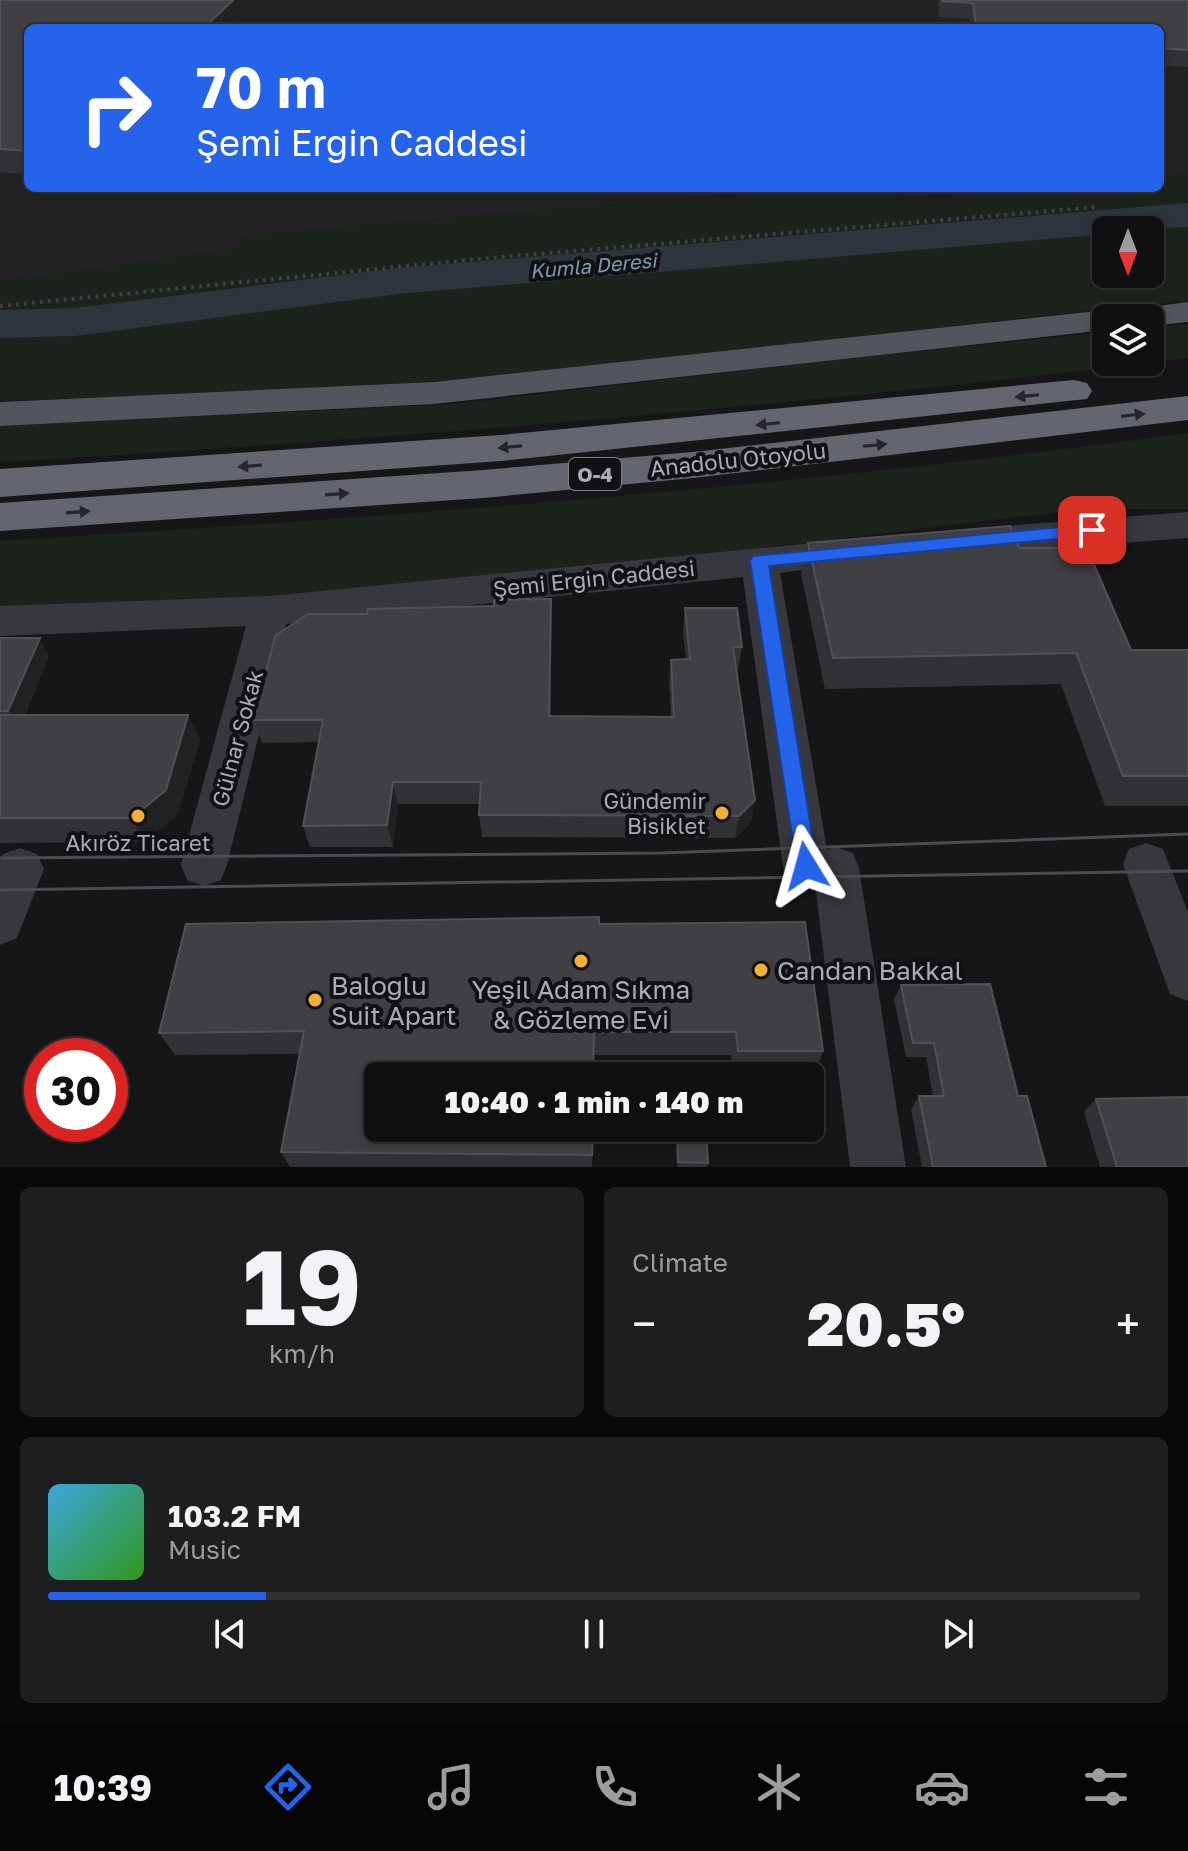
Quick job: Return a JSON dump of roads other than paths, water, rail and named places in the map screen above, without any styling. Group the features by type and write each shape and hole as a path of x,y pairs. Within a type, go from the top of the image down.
{"highway":[{"name":"Anadolu Otoyolu","path":"0,483 517,446 769,424 1188,378"},
{"name":"Anadolu Otoyolu","path":"0,517 468,485 678,466 1188,408"}],"main road":[{"path":"1164,314 1188,312"},
{"path":"0,414 434,393 1092,322"}],"street":[{"path":"933,545 1188,525"},
{"name":"Şemi Ergin Caddesi","path":"0,621 270,611 886,549"},
{"path":"759,561 878,1167"},
{"name":"Gülnar Sokak","path":"204,865 270,611"},
{"path":"1146,864 1188,977"},
{"path":"0,922 20,869"}],"waterway":[{"name":"Kumla Deresi","path":"0,324 75,322 398,281 1188,215"}],"tram line":[{"path":"0,858 661,853 1188,834"},
{"path":"0,890 1188,871"}],"place":[{"name":"Gündemir Bisiklet","path":"722,813"},
{"name":"Akıröz Ticaret","path":"138,816"},
{"name":"Yeşil Adam Sıkma & Gözleme Evi","path":"581,961"},
{"name":"Candan Bakkal","path":"761,970"},
{"name":"Baloğlu Suit Apart","path":"315,1000"}]}
